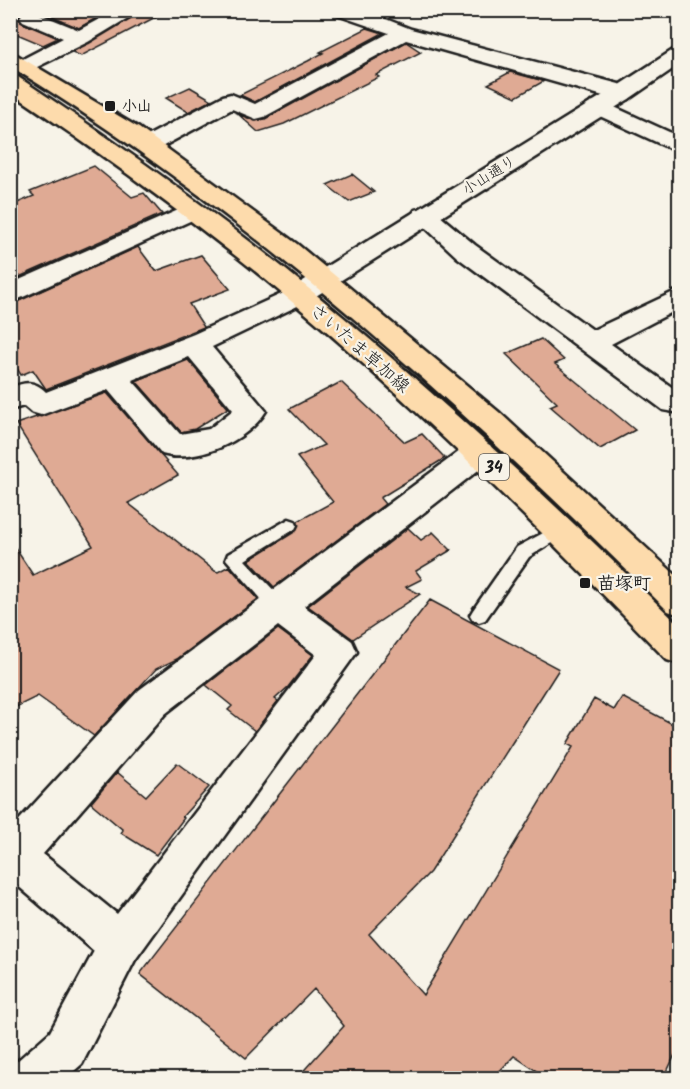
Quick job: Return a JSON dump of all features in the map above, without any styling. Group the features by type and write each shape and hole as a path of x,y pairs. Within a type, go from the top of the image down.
{"main road":[{"name":"さいたま草加線","path":"14,69 148,145 311,287 680,649"},
{"name":"さいたま草加線","path":"14,69 73,123 192,211 311,287 506,435 680,601"}],"street":[{"path":"62,10 35,19 81,38"},
{"path":"14,69 81,38 132,10"},
{"path":"341,10 386,24 404,33 611,89 621,94"},
{"path":"148,145 231,101 256,112 404,33"},
{"name":"小山通り","path":"16,388 41,405 254,319 311,287 621,94 680,54"},
{"path":"599,107 680,146"},
{"path":"10,296 192,211"},
{"path":"424,216 466,251 673,403 680,404"},
{"path":"592,342 677,301"},
{"path":"113,377 172,446 218,438 251,411 194,344"},
{"path":"120,945 14,856 152,702 479,453"},
{"path":"32,1078 66,1048 120,945 339,652 278,606"}],"lane":[{"path":"278,606 234,559 289,525"},
{"path":"479,615 523,552 560,530"}],"building":[{"path":"10,10 110,10 79,28 38,11 21,12 18,17 22,23 58,38 43,45 10,31"},
{"path":"143,10 169,10 81,56 72,52"},
{"path":"367,28 383,33 255,102 240,95 308,61 323,53 320,52"},
{"path":"406,42 421,52 376,75 379,77 284,124 258,132 238,114 255,121 265,119"},
{"path":"510,72 544,81 516,97 488,84"},
{"path":"190,87 212,100 188,112 166,98"},
{"path":"94,166 132,197 144,193 162,214 10,281 10,206 34,196 30,192"},
{"path":"352,174 374,192 349,202 327,185"},
{"path":"138,247 156,271 201,255 230,289 189,304 204,327 46,389 33,370 21,375 10,357 10,305"},
{"path":"541,339 564,360 555,364 635,430 600,449 550,406 557,403 506,354"},
{"path":"188,360 228,408 195,429 181,432 136,381"},
{"path":"341,382 405,442 422,434 445,458 380,498 385,504 274,587 249,560 296,531 298,521 333,502 297,457 324,445 289,409"},
{"path":"107,393 178,475 128,503 215,571 218,572 229,566 258,599 177,659 156,669 94,736 38,696 10,710 10,540 33,575 93,546 16,424"},
{"path":"408,528 421,540 433,532 451,550 416,571 422,579 406,587 420,594 353,639 308,606"},
{"path":"430,600 559,669 430,872 369,934 423,995 573,747 567,744 594,699 614,710 622,697 680,728 680,1044 664,1078 547,1078 514,1056 493,1078 297,1078 344,1026 314,989 246,1058 140,974"},
{"path":"278,629 313,655 288,687 275,699 278,701 255,731 228,710 232,706 206,685"},
{"path":"177,763 209,787 182,817 184,818 156,855 121,833 123,830 91,803 117,772 146,796"}],"place":[{"name":"小山","path":"110,106"},
{"name":"苗塚町","path":"585,583"}]}
